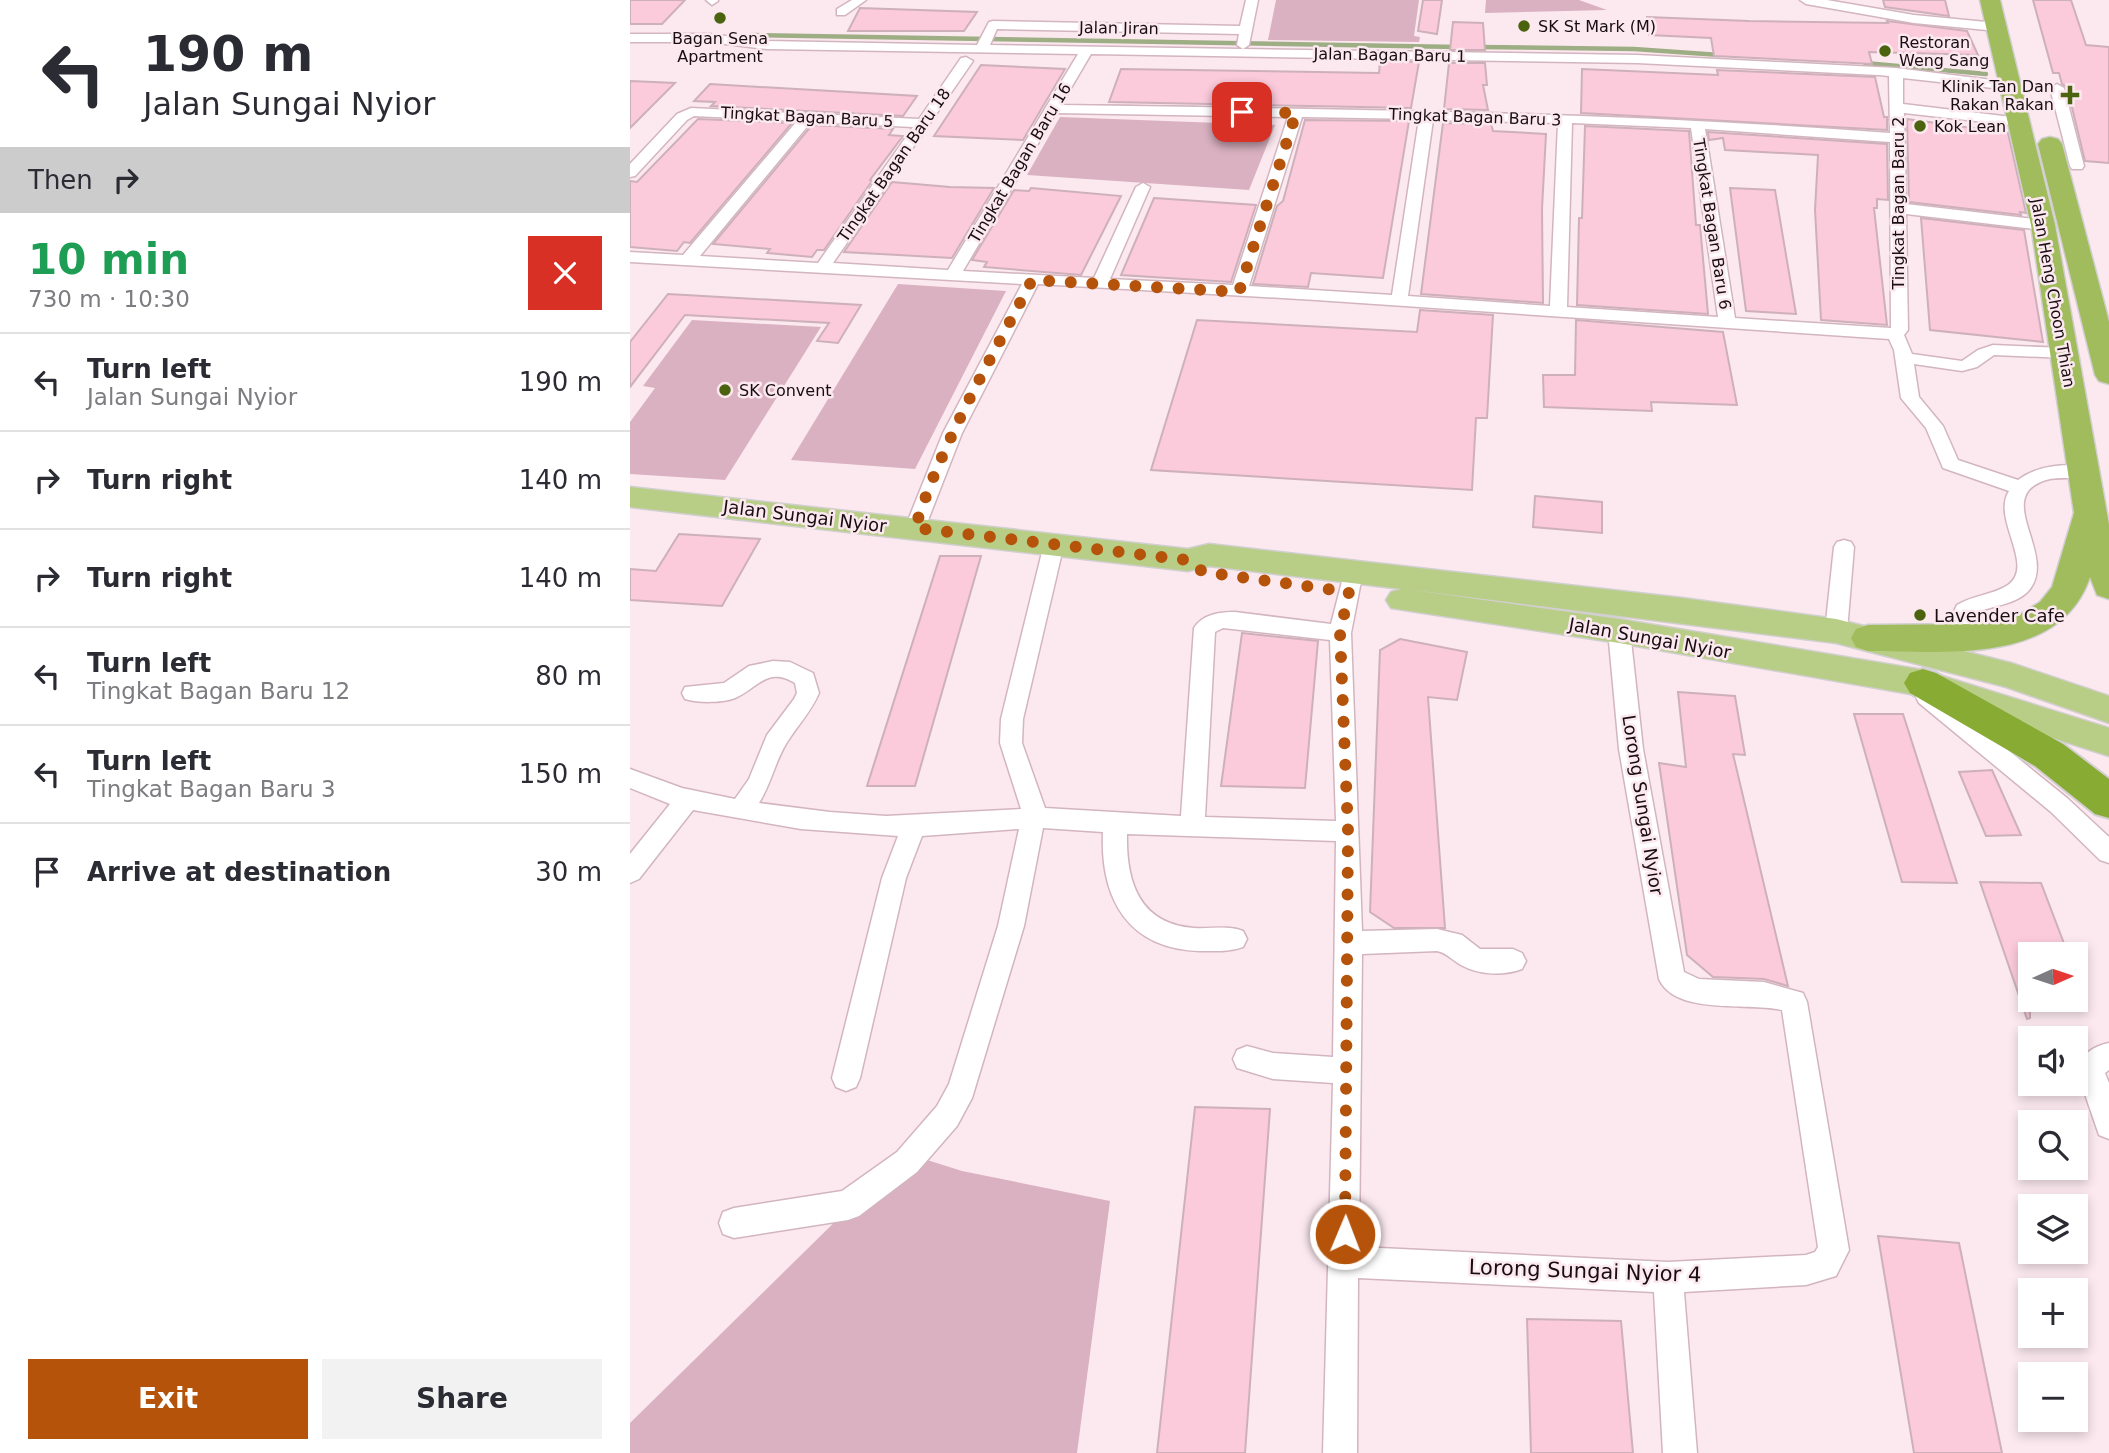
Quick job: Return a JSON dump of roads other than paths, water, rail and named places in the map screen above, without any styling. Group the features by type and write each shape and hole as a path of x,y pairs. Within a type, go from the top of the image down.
{"highway":[{"name":"Jalan Heng Choon Thian","path":"1990,0 2043,225 2088,506 2109,587"},
{"name":"Jalan Heng Choon Thian","path":"2034,74 2055,164 2106,347 2109,374"},
{"path":"1852,634 1962,637 2016,631 2051,611 2066,594 2078,560 2088,506"},
{"path":"1916,682 2049,755 2109,802"}],"main road":[{"name":"Jalan Sungai Nyior","path":"630,496 1188,560 1203,572 1682,610 1852,634 2011,676 2109,710"},
{"name":"Jalan Sungai Nyior","path":"1351,582 1916,682 2109,742"}],"street":[{"path":"841,12 860,0"},
{"path":"1243,42 1252,0"},
{"path":"1806,0 1872,6 1997,27"},
{"name":"Jalan Bagan Baru 1","path":"630,38 709,38 767,45 986,38 1083,57 1365,68"},
{"name":"Jalan Jiran","path":"986,38 1243,42"},
{"name":"Jalan Bagan Baru 1","path":"767,45 753,58 966,61 1083,57 1243,42 1896,72 2011,86"},
{"name":"Tingkat Bagan Baru 16","path":"952,276 1083,57"},
{"name":"Tingkat Bagan Baru 18","path":"822,268 966,61"},
{"name":"Tingkat Bagan Baru 2","path":"1896,72 1900,330 1896,333"},
{"path":"2057,88 2077,166"},
{"path":"1898,108 2020,122"},
{"name":"Tingkat Bagan Baru 3","path":"1052,109 1427,115 1697,124 1778,127 1899,138"},
{"name":"Tingkat Bagan Baru 5","path":"630,173 682,117 691,112 922,123"},
{"path":"1239,292 1296,113"},
{"path":"1399,301 1427,115"},
{"path":"687,261 808,117"},
{"path":"1558,313 1565,120"},
{"name":"Tingkat Bagan Baru 6","path":"1697,124 1727,323"},
{"path":"1099,284 1143,187"},
{"path":"1897,208 2043,225"},
{"path":"630,257 1399,301 1896,333 1905,358 1910,398 1934,426 1950,464 2021,488"},
{"path":"915,528 924,497 964,412 1032,280"},
{"path":"1905,358 1962,366 1971,365 1983,353 1993,349 2065,353"},
{"path":"1962,637 1961,615 1965,609 2010,595 2021,587 2028,574 2028,557 2012,507 2014,497 2021,488 2038,476 2082,472"},
{"path":"734,1223 848,1205 907,1162 947,1116 962,1089 1011,926 1033,819 1033,806 1011,743 1012,719 1054,544"},
{"path":"1844,547 1852,634"},
{"path":"1340,1453 1349,943 1348,831 1340,633 1351,582"},
{"path":"1192,827 1205,628 1220,620 1235,620 1340,633"},
{"name":"Lorong Sungai Nyior","path":"1619,631 1631,748 1672,979 1681,988 1695,991 1779,995 1794,1002 1834,1250 1825,1265"},
{"path":"693,693 729,691 757,672 773,669 790,670 805,679 808,693 803,704 775,741 759,782 742,809"},
{"path":"1916,682 2059,804 2109,852"},
{"path":"630,778 688,799 846,824 914,826 1086,817 1116,824 1348,831"},
{"path":"630,872 688,799"},
{"path":"1116,824 1114,845 1118,876 1127,906 1143,925 1194,940 1234,939"},
{"path":"846,1078 894,878 914,826"},
{"path":"1349,943 1437,940 1453,943 1465,956 1479,962 1514,961"},
{"path":"2109,1056 2090,1068 2109,1125"},
{"path":"1247,1059 1273,1066 1347,1071"},
{"name":"Lorong Sungai Nyior 4","path":"1345,1262 1668,1277 1806,1270 1825,1265"},
{"path":"1668,1277 1680,1453"}],"waterway":[{"path":"751,35 1458,47"},
{"path":"1477,47 1634,49 1720,55"},
{"path":"1865,63 1986,74"}],"place":[{"name":"Bagan Sena Apartment","path":"720,18"},
{"name":"SK St Mark (M)","path":"1524,26"},
{"name":"Restoran Weng Sang","path":"1885,51"},
{"name":"Klinik Tan Dan Rakan Rakan","path":"2070,95"},
{"name":"Kok Lean","path":"1920,126"},
{"name":"SK Convent","path":"725,390"},
{"name":"Lavender Cafe","path":"1920,615"}]}
